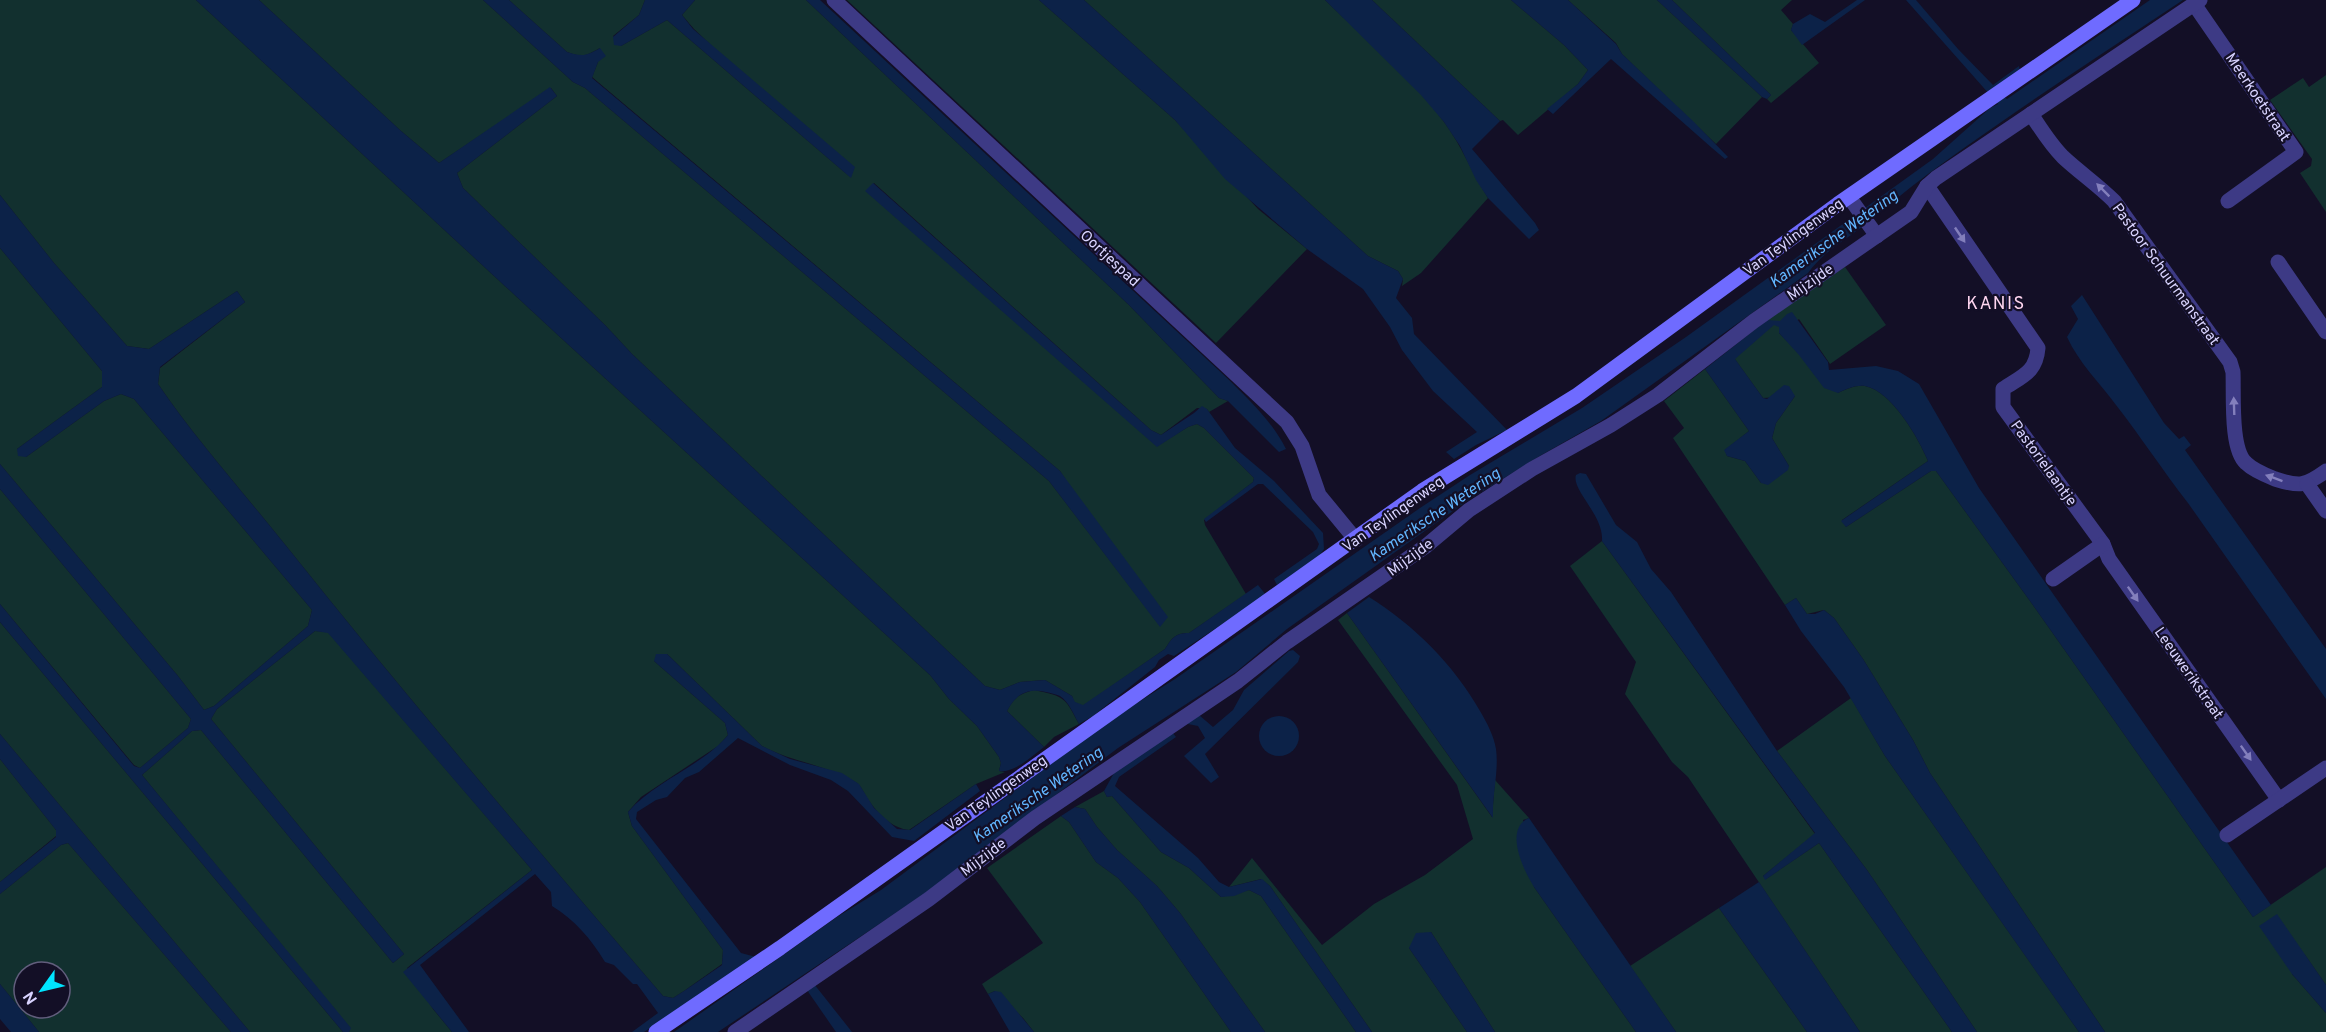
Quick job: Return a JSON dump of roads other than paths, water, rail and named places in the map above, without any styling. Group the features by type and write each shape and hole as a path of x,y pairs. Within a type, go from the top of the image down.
{"street":[{"name":"Oortjespad","path":"834,0 1287,423 1302,446 1319,495 1356,540"},
{"name":"Van Teylingenweg","path":"656,1032 780,948 1422,491 1576,396 1852,202 2004,89 2133,0"},
{"name":"Mijzijde","path":"735,1032 929,899 1035,818 1238,681 1287,642 1426,546 1469,510 1532,469 1611,425 1658,395 1874,232 1911,212 1927,186 1936,177 2197,2"},
{"name":"Meerkoetstraat","path":"2197,2 2296,152 2228,201"},
{"name":"Pastoor Schuurmanstraat","path":"2031,114 2047,139 2062,156 2096,183 2114,201 2230,362 2233,372 2237,448 2244,462 2272,478 2289,483 2307,484"},
{"name":"Pastorielaantje","path":"1927,186 2038,348 2037,362 2030,370 2003,389 2003,407 2103,544"},
{"path":"1852,202 1874,232"},
{"path":"2278,262 2326,332"},
{"path":"2326,471 2307,484 2326,511"},
{"path":"2053,579 2103,544"},
{"name":"Leeuwerikstraat","path":"2103,544 2109,559 2278,800"},
{"path":"2227,835 2326,768"}],"water":[{"path":"196,0 259,0 439,163 550,87 557,96 457,173 463,188 632,354 985,686 1000,690 1020,682 1045,680 1072,696 1075,702 1083,705 1165,649 1174,637 1189,633 1258,585 1266,595 1174,656 1168,654 1159,660 1155,667 1093,716 1079,724 1069,705 1060,696 1033,691 1018,696 1007,711 1044,747 1017,767 999,771 1001,763 999,757 977,726 949,699 930,675"},
{"path":"483,0 509,0 567,52 584,55 600,48 606,56 598,62 592,78 1060,471 1168,617 1160,627 1049,481 585,88 573,82"},
{"path":"645,0 695,0 682,15 693,29 855,167 851,178 667,20 621,46 614,45 613,37 639,15"},
{"path":"806,0 820,0 1227,378 1267,420 1286,449 1279,452 1228,401 1219,398 1129,305"},
{"path":"1039,0 1084,0 1368,256 1398,271 1403,279 1396,298 1412,318 1414,334 1507,430 1454,459 1446,452 1477,432 1433,391 1402,350 1390,327 1363,289 1307,249 1225,179 1175,120"},
{"path":"1325,0 1372,0 1500,121 1472,149 1535,223 1539,230 1529,239 1488,198 1476,180 1460,146 1444,122 1421,95"},
{"path":"1511,0 1568,0 1616,44 1622,54 1728,157 1725,159 1611,59 1553,114 1547,109 1578,84 1588,70 1564,45"},
{"path":"1657,0 1672,0 1771,95 1767,99 1762,97"},
{"path":"1857,0 1865,0 1802,45 1791,30 1793,24 1810,14 1825,22"},
{"name":"Kameriksche Wetering","path":"1906,0 1916,0 1993,85 2019,66 2020,71 2004,97 2007,99 2150,0 2183,0 1947,160 1823,256 1808,273 1601,421 1467,501 1287,629 1236,672 1118,748 927,892 718,1032 674,1032 837,917 881,890 1107,722 1175,679 1420,508 1470,475 1582,408 1686,337 1933,159 1990,108 1998,104"},
{"path":"873,183 1151,430 1161,435 1202,406 1207,409 1235,448 1274,481 1323,533 1324,549 1319,556 1277,585 1274,579 1317,549 1319,544 1313,532 1263,484 1258,484 1206,522 1204,519 1253,482 1254,478 1204,428 1197,424 1188,427 1157,447 865,191"},
{"path":"0,195 54,263 127,346 149,349 237,291 245,302 160,367 158,384 205,446 379,661 663,996 673,998 722,965 723,950 632,826 628,812 652,791 705,756 728,735 725,723 654,661 656,654 667,654 762,746 790,759 842,773 859,784 874,808 897,829 910,830 976,784 980,791 914,841 892,837 848,791 831,780 790,765 738,738 699,772 685,778 667,797 656,800 637,812 636,819 741,953 756,957 644,1032 632,1032 658,1013 637,984 633,984 614,965 605,962 582,931 552,906 551,892 535,874 420,965 469,1032 452,1032 403,972 532,870 328,633 315,631 217,709 211,719 404,954 393,963 201,730 192,731 142,775 351,1028 349,1032 343,1032 0,622 0,604 134,766 140,768 188,728 191,719 0,489 0,464 204,710 214,706 308,626 312,610 134,399 121,394 104,401 26,457 18,456 17,449 102,387 102,371 0,248"},
{"path":"2082,295 2164,423 2179,439 2184,436 2191,445 2185,450 2326,649 2326,699 2188,503 2083,364 2072,346 2067,337 2078,319 2071,306"},
{"path":"1792,312 1828,362 1829,370 1876,366 1898,371 1919,384 1979,488 2271,905 2253,917 1936,471 1931,471 1846,527 1841,521 1928,461 1903,417 1885,397 1865,386 1838,393 1824,388 1779,333 1779,327 1774,325 1735,359 1763,398 1767,399 1784,385 1789,386 1795,396 1776,423 1772,438 1789,466 1788,470 1768,485 1761,483 1745,461 1727,456 1724,450 1749,431 1705,369 1767,320 1780,321"},
{"path":"1586,474 1616,525 1637,542 1651,569 1671,592 1777,751 1867,870 1977,1032 1952,1032 1819,843 1765,880 1763,876 1815,833 1602,541 1598,522 1578,488 1576,475"},
{"path":"1369,597 1402,620 1432,647 1458,677 1483,716 1496,749 1493,818 1347,613"},
{"path":"1796,598 1807,614 1815,614 1824,610 1834,618 1863,659 1913,740 1930,773 2105,1032 2079,1032 1885,756 1844,687 1801,631 1785,605"},
{"path":"1293,650 1300,656 1298,662 1205,754 1219,777 1211,783 1184,756 1205,738 1198,726 1188,724 1190,719 1199,715 1213,727 1233,710 1244,690"},
{"path":"1279,716 1287,717 1293,722 1298,728 1298,744 1293,750 1287,755 1279,756 1271,755 1265,750 1260,744 1259,736 1260,728 1265,722 1271,717"},
{"path":"1172,732 1176,737 1119,777 1115,786 1198,858 1219,882 1229,887 1262,879 1270,886 1372,1032 1356,1032 1261,896 1249,890 1234,896 1221,897 1189,868 1161,852 1112,796 1107,797 1104,791 1115,771"},
{"path":"0,734 250,1032 231,1032 68,843 61,845 0,894 0,882 56,837 56,830 0,759"},
{"path":"1075,807 1085,809 1117,850 1157,886 1180,913 1265,1032 1231,1032 1140,902 1118,878 1096,862 1069,822 1061,816"},
{"path":"1529,818 1676,1032 1636,1032 1534,887 1521,861 1517,840 1517,831 1521,823"},
{"path":"1759,882 1860,1032 1807,1032 1719,908"},
{"path":"2277,914 2326,985 2326,1013 2292,974 2259,926"},
{"path":"1431,932 1495,1032 1467,1032 1409,948 1416,933"},
{"path":"0,984 12,999 12,1020 29,1020 39,1032 11,1032 0,1019"},
{"path":"814,984 852,1032 836,1032 807,989"},
{"path":"995,991 1001,992 1034,1032 1010,1032 988,994"}],"district":[{"name":"KANIS","path":"1996,303"}]}
